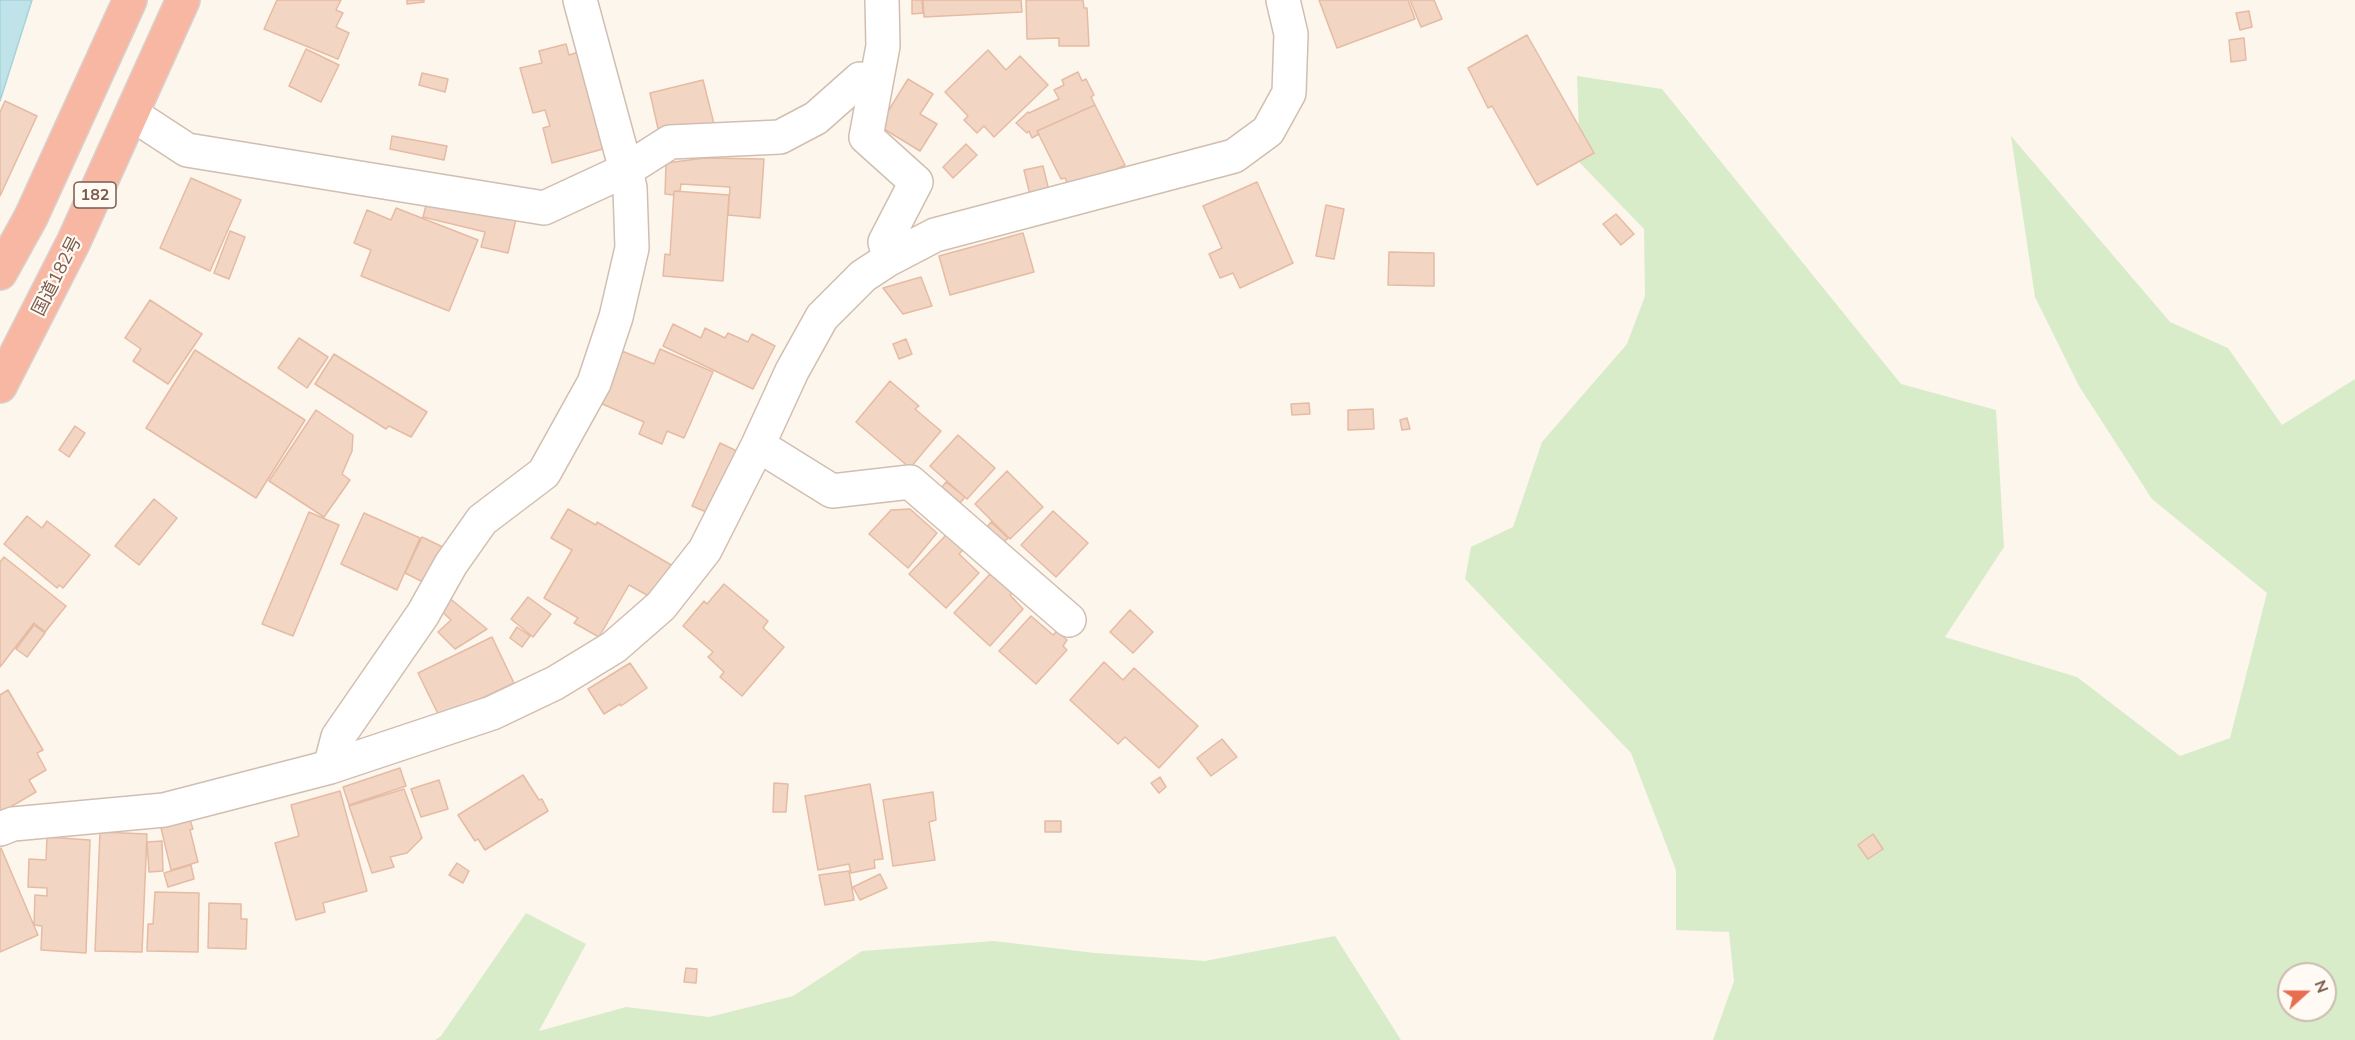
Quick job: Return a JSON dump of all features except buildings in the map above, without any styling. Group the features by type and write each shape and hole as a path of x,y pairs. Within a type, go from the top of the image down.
{"highway":[{"name":"182","path":"0,273 30,217 130,0"},
{"name":"国道182号","path":"0,386 74,242 183,0"}],"street":[{"path":"330,767 338,737 423,614 463,546 482,520 544,472 594,383 616,317 632,248 630,189 580,0"},
{"path":"882,0 884,46 866,137 916,182 885,242 889,259"},
{"path":"0,829 13,824 164,810 330,767 492,713 555,683 614,647 661,606 705,550 792,371 822,317 863,276 889,259 935,235 1234,156 1268,131 1289,93 1291,34 1283,0"},
{"path":"132,114 187,150 544,208 626,170 670,142 780,137 816,118 860,79 876,81"},
{"path":"758,445 832,491 910,482 1069,620"}],"green space":[{"path":"1577,76 1662,89 1901,384 1996,410 2004,547 1945,637 2077,677 2180,756 2230,738 2267,593 2152,499 2079,386 2035,297 2011,136 2170,322 2228,348 2282,425 2355,379 2355,1040 1713,1040 1734,981 1729,932 1676,930 1676,870 1631,753 1465,579 1471,547 1513,527 1542,442 1627,344 1645,296 1644,229 1580,163"},
{"path":"526,913 586,944 539,1031 626,1007 709,1017 793,996 862,951 994,941 1095,953 1205,961 1335,936 1401,1040 435,1040 441,1036"}],"water":[{"path":"0,0 32,0 0,101"}]}
